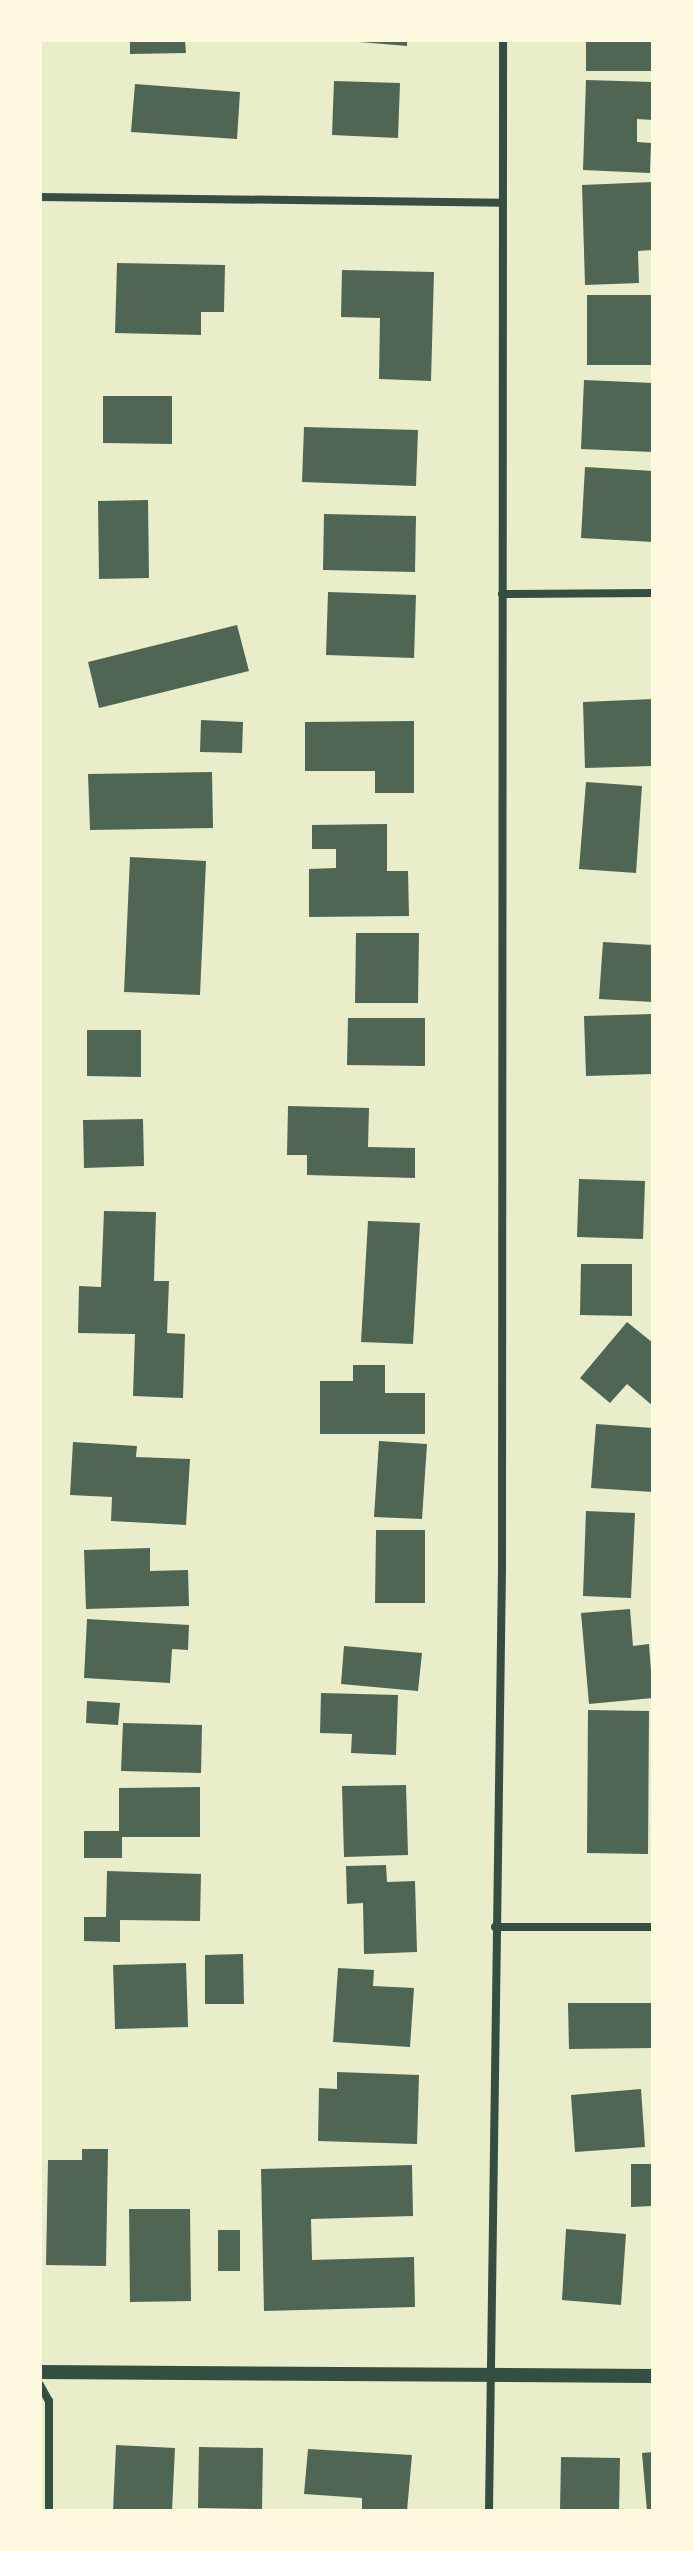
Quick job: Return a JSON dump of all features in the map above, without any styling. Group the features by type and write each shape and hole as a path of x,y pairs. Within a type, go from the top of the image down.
{"street":[{"path":"489,2511 502,1568 503,40"},
{"path":"40,197 503,203"},
{"path":"502,594 653,593"},
{"path":"495,1927 653,1927"},
{"path":"40,2372 653,2376"},
{"path":"40,2385 49,2401 49,2511"}],"building":[{"path":"130,40 185,40 186,53 130,54"},
{"path":"336,40 407,40 407,46"},
{"path":"586,40 653,40 653,71 586,71"},
{"path":"586,80 653,82 653,120 637,119 637,142 651,143 650,173 583,170"},
{"path":"334,81 400,83 398,138 332,135"},
{"path":"135,84 240,92 237,139 131,132"},
{"path":"653,182 653,250 638,251 639,283 585,285 582,185"},
{"path":"117,263 225,265 224,312 201,312 201,335 115,333"},
{"path":"342,270 434,272 431,381 379,379 380,318 341,317"},
{"path":"587,295 653,295 653,365 587,365"},
{"path":"584,380 653,383 653,452 581,449"},
{"path":"103,396 172,396 172,444 103,443"},
{"path":"304,427 418,430 416,486 302,482"},
{"path":"585,467 653,471 653,542 581,538"},
{"path":"148,500 149,578 99,579 98,501"},
{"path":"324,514 416,516 415,572 323,570"},
{"path":"328,592 416,595 414,658 326,655"},
{"path":"237,625 249,671 99,708 88,662"},
{"path":"653,699 653,766 585,768 583,702"},
{"path":"201,720 243,722 242,753 200,752"},
{"path":"414,721 414,793 375,793 375,771 305,771 305,722"},
{"path":"212,772 213,828 90,830 88,774"},
{"path":"586,782 642,786 636,873 579,869"},
{"path":"387,824 387,871 408,871 409,916 309,917 309,869 336,868 336,849 312,849 312,825"},
{"path":"130,857 206,861 200,995 124,992"},
{"path":"356,933 419,933 418,1003 355,1003"},
{"path":"603,942 653,945 653,1002 599,999"},
{"path":"653,1014 653,1074 586,1076 584,1016"},
{"path":"348,1018 425,1018 425,1066 347,1065"},
{"path":"87,1030 141,1030 141,1077 87,1076"},
{"path":"288,1106 369,1108 368,1147 415,1148 415,1178 307,1175 307,1155 287,1155"},
{"path":"143,1119 144,1166 84,1168 83,1120"},
{"path":"579,1179 645,1181 643,1239 577,1237"},
{"path":"104,1211 156,1212 154,1281 169,1281 167,1333 185,1334 183,1398 133,1396 135,1334 78,1333 79,1286 101,1287"},
{"path":"368,1221 420,1223 413,1344 361,1342"},
{"path":"581,1264 632,1264 632,1316 580,1315"},
{"path":"627,1322 653,1343 653,1406 627,1384 610,1403 580,1378"},
{"path":"353,1365 385,1365 385,1393 425,1393 425,1434 320,1434 320,1381 353,1381"},
{"path":"596,1424 653,1428 653,1492 591,1488"},
{"path":"379,1441 427,1444 422,1519 374,1517"},
{"path":"73,1442 137,1446 136,1457 190,1459 186,1525 111,1521 112,1497 70,1495"},
{"path":"586,1511 635,1513 631,1598 583,1596"},
{"path":"376,1530 425,1530 425,1603 375,1603"},
{"path":"150,1548 150,1571 188,1570 189,1606 86,1609 84,1550"},
{"path":"630,1609 633,1646 649,1644 653,1698 589,1704 581,1613"},
{"path":"87,1619 189,1625 188,1650 172,1649 170,1683 84,1678"},
{"path":"344,1646 422,1653 418,1691 341,1684"},
{"path":"321,1693 398,1695 396,1755 351,1753 352,1734 320,1733"},
{"path":"87,1701 120,1703 118,1725 86,1723"},
{"path":"588,1710 649,1711 648,1854 587,1853"},
{"path":"123,1723 202,1725 201,1773 121,1771"},
{"path":"406,1785 408,1855 344,1857 342,1786"},
{"path":"200,1787 200,1837 122,1837 122,1858 84,1858 84,1831 119,1831 119,1788"},
{"path":"386,1865 387,1882 415,1881 417,1952 364,1954 363,1903 347,1904 346,1866"},
{"path":"107,1871 201,1874 200,1921 120,1920 120,1942 84,1941 84,1917 106,1917"},
{"path":"243,1954 244,2004 205,2004 205,1955"},
{"path":"186,1963 188,2027 115,2029 113,1965"},
{"path":"338,1968 374,1970 373,1986 414,1988 410,2047 333,2042"},
{"path":"568,2003 653,2003 653,2048 569,2049"},
{"path":"337,2072 419,2075 417,2144 318,2141 319,2088 337,2089"},
{"path":"641,2089 645,2147 575,2152 571,2095"},
{"path":"82,2149 108,2149 106,2266 46,2265 48,2160 82,2160"},
{"path":"631,2164 653,2164 653,2206 631,2207"},
{"path":"412,2165 413,2216 311,2219 312,2260 414,2257 415,2307 264,2311 261,2169"},
{"path":"129,2209 190,2209 191,2301 130,2302"},
{"path":"566,2229 626,2234 621,2305 562,2300"},
{"path":"218,2230 240,2230 240,2271 218,2271"},
{"path":"116,2445 175,2448 172,2511 113,2511"},
{"path":"199,2447 263,2448 262,2509 198,2508"},
{"path":"308,2449 412,2455 407,2511 362,2511 362,2498 304,2494"},
{"path":"653,2452 653,2511 647,2511 642,2453"},
{"path":"561,2457 620,2458 619,2511 560,2511"}]}
